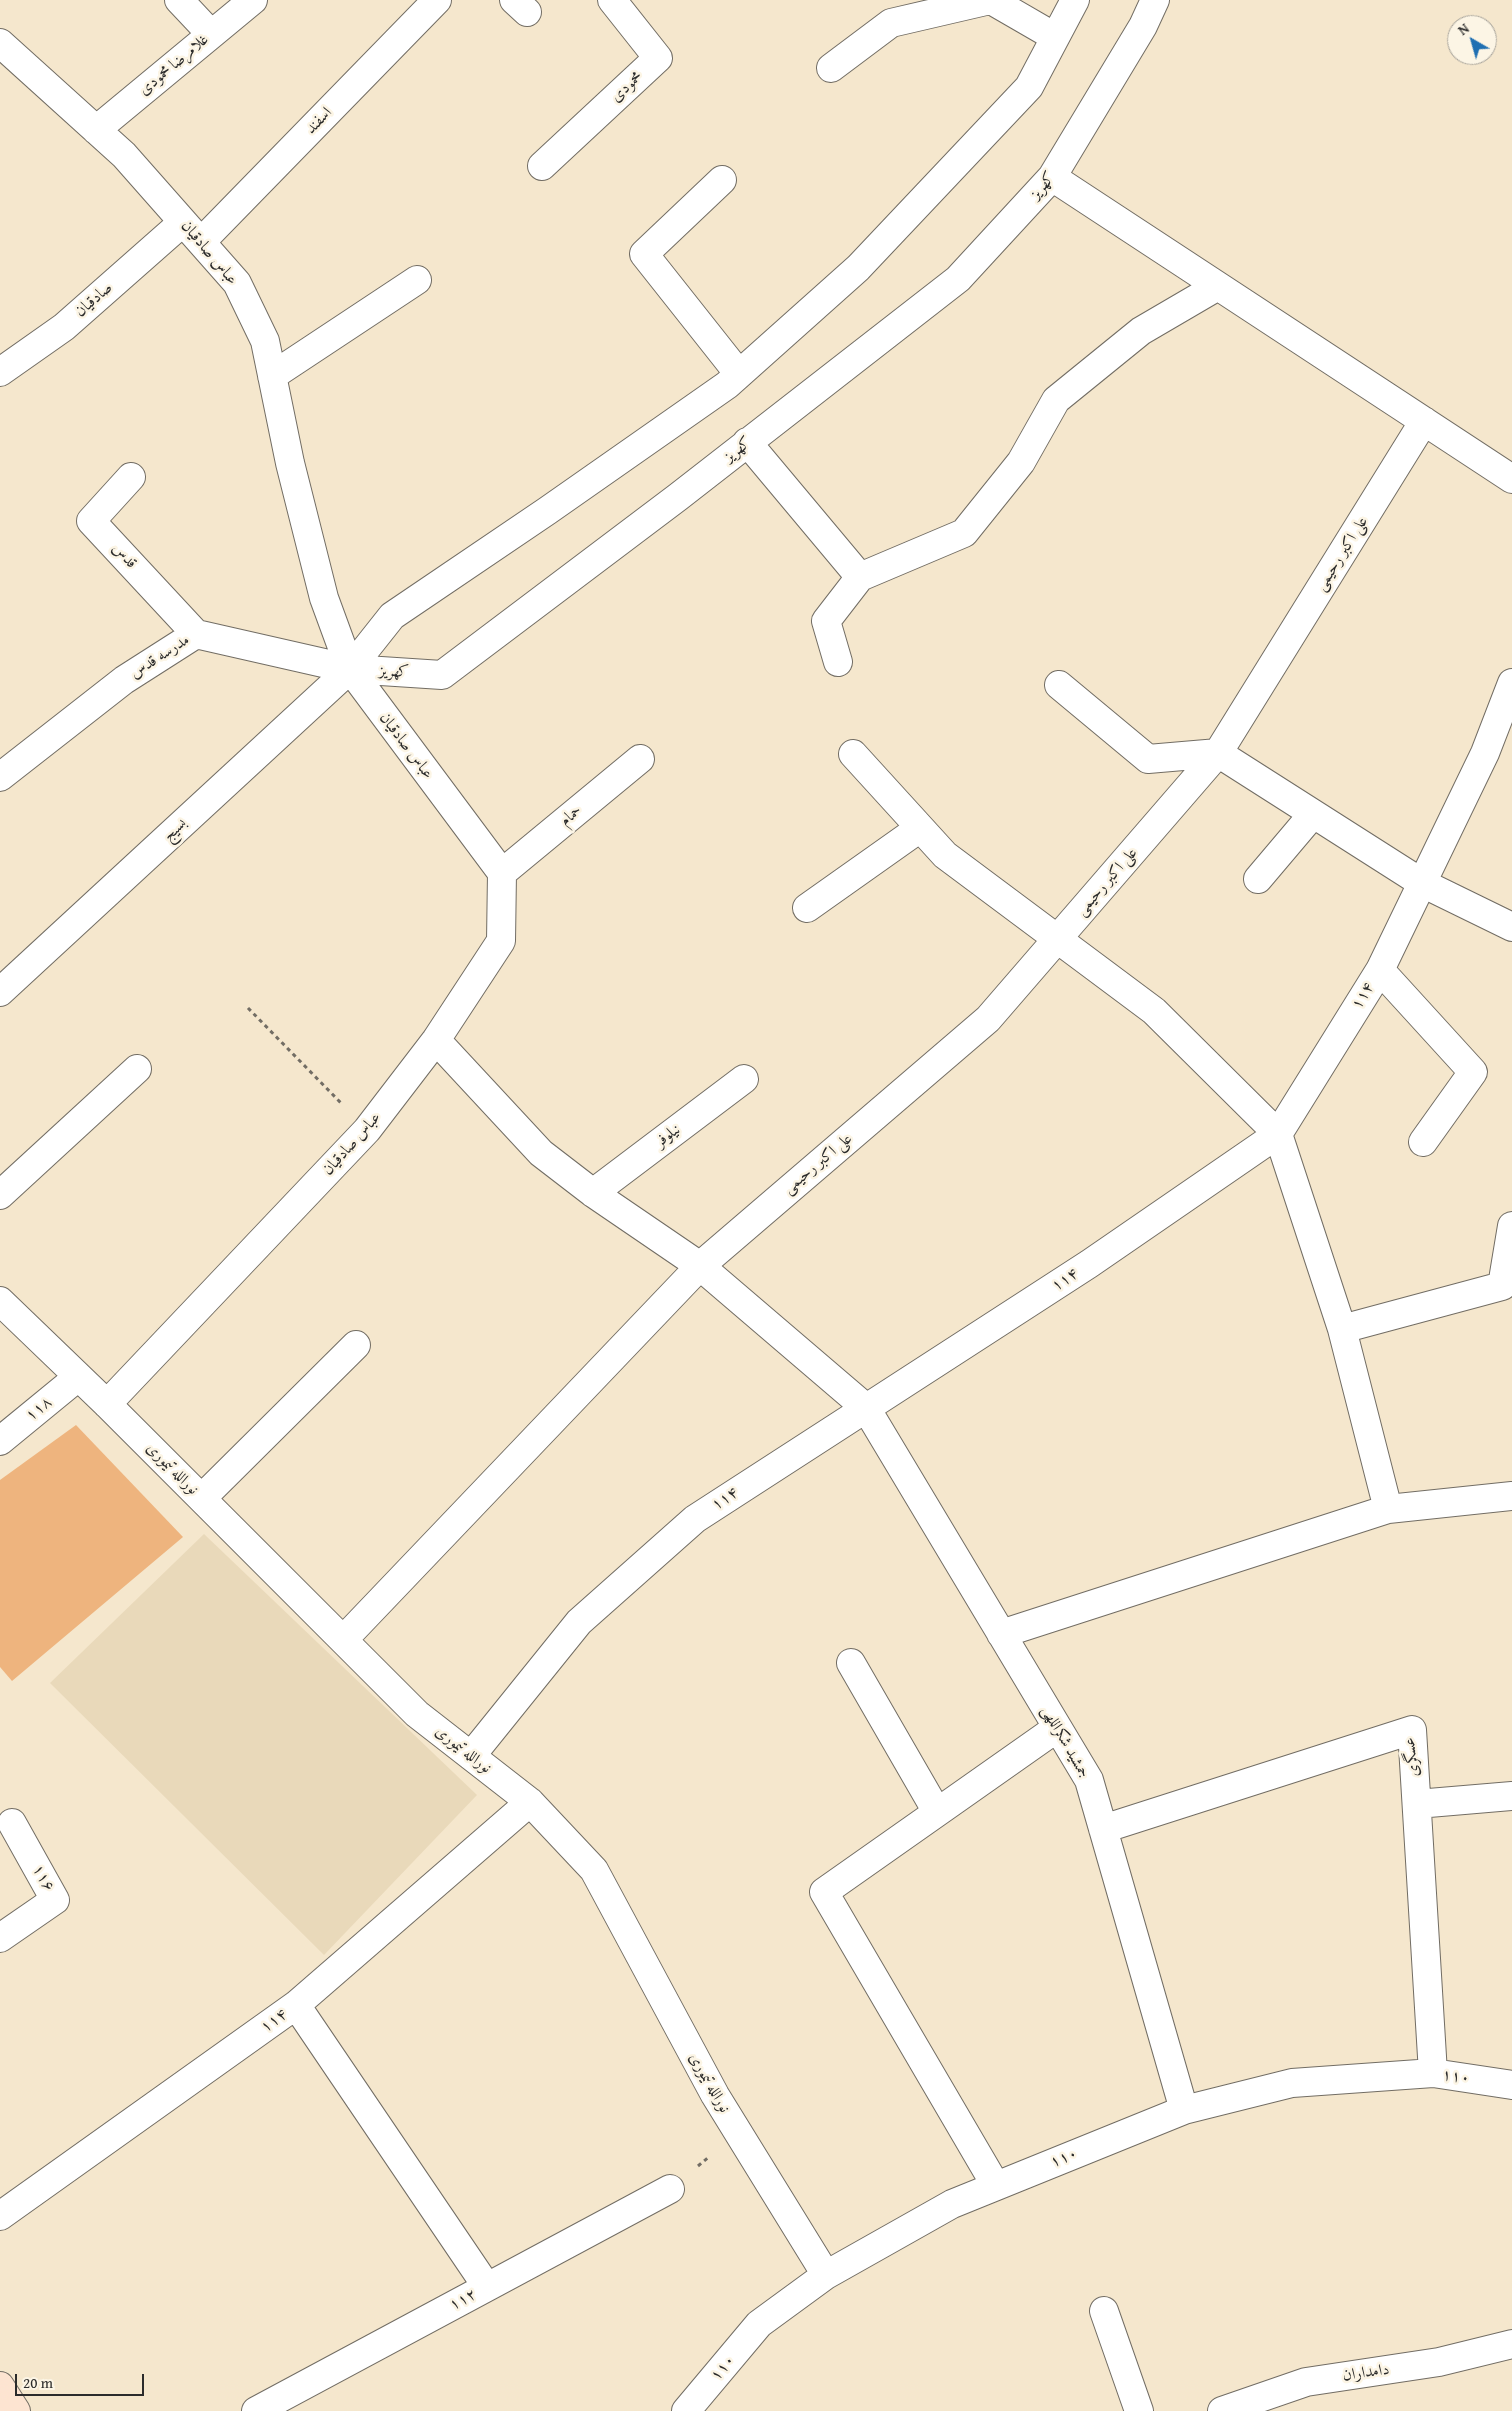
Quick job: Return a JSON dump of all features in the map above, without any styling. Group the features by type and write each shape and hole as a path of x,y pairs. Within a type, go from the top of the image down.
{"main road":[{"path":"0,2386 16,2411"}],"street":[{"path":"179,0 211,34"},
{"name":"غلامرضا محمودی","path":"96,130 253,0"},
{"name":"اسفند","path":"202,242 437,0"},
{"name":"محمودی","path":"542,166 658,58 612,0"},
{"path":"831,68 891,23 990,0 1055,37"},
{"name":"کهریز","path":"350,669 392,616 547,511 738,374 858,268 1029,88 1075,0"},
{"name":"کهریز","path":"350,669 442,675 958,279 1052,178 1143,26 1155,0"},
{"name":"عباس صادقیان","path":"0,43 124,155 237,283 266,341 290,463 324,598 350,669 502,874 501,942 436,1040 367,1130 107,1404"},
{"path":"1052,178 1512,479"},
{"path":"722,180 644,254 738,374"},
{"name":"صادقیان","path":"0,372 64,327 183,222"},
{"path":"272,376 417,280"},
{"path":"838,662 826,621 860,577 964,533 1021,462 1056,400 1141,331 1218,286"},
{"name":"علی اکبر رحیمی","path":"343,1640 700,1266 988,1019 1060,938 1218,753 1424,421"},
{"path":"748,442 860,577"},
{"name":"قدس","path":"131,477 91,521 196,634"},
{"name":"مدرسه قدس","path":"0,778 124,680 196,634 350,669"},
{"name":"بسیج","path":"0,992 350,669"},
{"name":"۱۱۴","path":"471,1756 579,1622 694,1519 1089,1264 1278,1134 1380,970 1485,753 1512,682"},
{"path":"1059,685 1148,759 1218,753 1422,883 1512,927"},
{"path":"853,754 945,855 1060,938 1154,1011 1278,1134 1342,1329 1388,1509"},
{"name":"حمام","path":"502,874 640,760"},
{"path":"1258,879 1313,814"},
{"path":"807,908 920,828"},
{"path":"1380,970 1473,1072 1423,1142"},
{"name":"جمشید شکراللهی","path":"436,1040 541,1153 593,1193 700,1266 866,1408 1089,1780 1184,2110"},
{"path":"0,1195 137,1068"},
{"name":"نیلوفر","path":"593,1193 744,1079"},
{"path":"1342,1329 1502,1286 1512,1226"},
{"name":"نورالله تیموری","path":"0,1301 202,1498 417,1714 530,1802 594,1870 715,2095 826,2275"},
{"path":"202,1498 356,1345"},
{"name":"۱۱۸","path":"0,1441 78,1377"},
{"path":"1001,1634 1388,1509 1512,1496"},
{"path":"851,1663 937,1812"},
{"path":"996,2186 824,1892 1057,1728"},
{"name":"عسگری","path":"1103,1828 1412,1730 1433,2074"},
{"path":"1417,1804 1512,1796"},
{"name":"۱۱۴","path":"0,2216 296,2005 530,1802"},
{"name":"۱۱۶","path":"0,1938 55,1900 12,1823"},
{"path":"296,2005 487,2287"},
{"name":"۱۱۰","path":"686,2411 759,2324 826,2275 952,2204 1184,2110 1292,2083 1433,2074 1512,2085"},
{"name":"۱۱۲","path":"256,2411 670,2189"},
{"path":"1104,2311 1139,2411"},
{"name":"دامداران","path":"1222,2411 1306,2382 1439,2362 1512,2344"}],"path":[{"path":"248,1008 367,1130"},
{"path":"670,2189 739,2134"}],"shaded area":[{"path":"204,1534 477,1795 324,1955 50,1683"}],"building":[{"path":"76,1425 183,1537 12,1681 0,1667 0,1480"}]}
